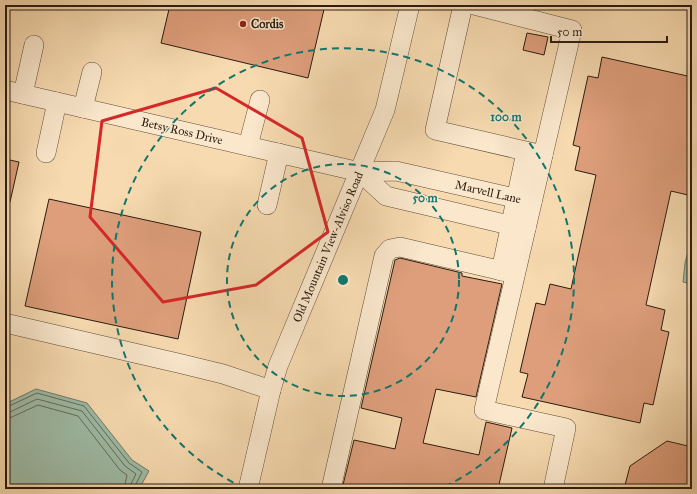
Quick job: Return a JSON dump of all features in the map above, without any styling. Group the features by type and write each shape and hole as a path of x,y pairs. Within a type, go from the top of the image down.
{"street":[{"name":"Old Mountain View-Alviso Road","path":"248,489 278,366 385,110 410,5"},
{"path":"463,5 435,130 535,154"},
{"path":"474,5 572,30 535,154 524,200 508,272 484,410 566,428 553,489"},
{"path":"23,94 34,45"},
{"path":"83,108 92,72"},
{"name":"Betsy Ross Drive","path":"5,90 360,172"},
{"path":"248,146 260,100"},
{"path":"46,153 57,102"},
{"path":"267,205 279,153"},
{"name":"Marvell Lane","path":"360,172 396,171 524,200"},
{"path":"360,172 386,196 518,227"},
{"path":"330,489 384,256 390,249 400,247 508,272"},
{"path":"5,323 223,374 271,390"}],"highlighted area":[{"path":"216,88 302,138 328,232 256,285 163,302 90,217 102,121"}],"water":[{"path":"692,236 692,280 687,283 683,282 685,263"},
{"path":"36,389 87,403 132,460 149,471 139,489 5,489 5,404"}],"building":[{"name":"Cordis","path":"170,5 325,5 308,78 161,43"},
{"path":"527,33 548,37 544,55 523,50"},
{"path":"602,57 692,77 692,196 671,191 646,305 665,310 661,330 669,332 653,405 644,403 640,423 522,397 528,374 520,372 536,303 545,305 550,284 571,289 596,175 575,170 580,147 573,145 588,76 598,78"},
{"path":"5,159 19,162 10,202 5,201"},
{"path":"49,199 201,232 178,339 25,306"},
{"path":"400,258 462,273 462,276 502,284 476,397 436,389 423,443 479,455 486,422 512,428 498,489 342,489 354,440 395,449 402,418 361,408 395,260"},
{"path":"667,441 692,447 692,489 624,489 630,466"}],"place":[{"name":"Cordis","path":"243,24"}]}
